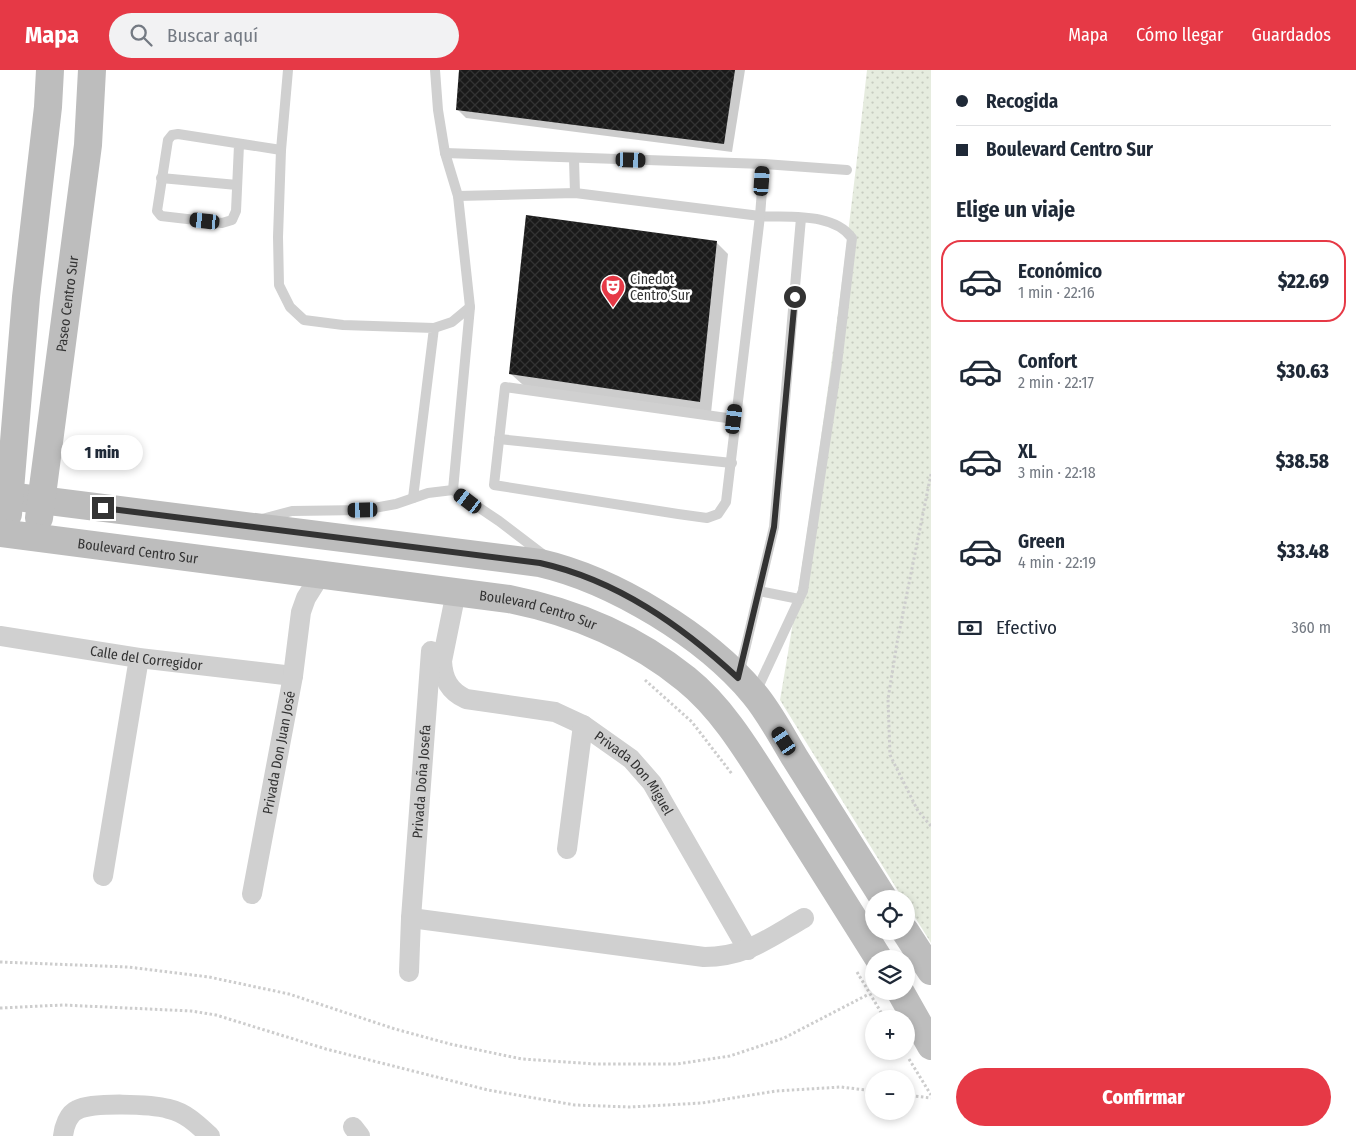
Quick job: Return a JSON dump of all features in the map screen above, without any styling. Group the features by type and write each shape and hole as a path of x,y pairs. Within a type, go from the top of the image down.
{"street":[{"path":"3,533 9,445 48,107 50,70"},
{"name":"Paseo Centro Sur","path":"37,537 46,463 64,370 75,239 88,145 92,70"},
{"path":"9,445 28,467 46,463"},
{"path":"5,496 540,563 560,567 624,594 652,610 710,652 746,686 878,890"},
{"name":"Boulevard Centro Sur","path":"3,533 509,599 573,615 603,628 656,657 687,680 716,710 750,755 873,950"},
{"name":"Privada Don Juan José","path":"288,570 294,582 301,612"},
{"name":"Privada Don Juan José","path":"252,894 293,676 301,612 306,598 321,574"},
{"name":"Privada Don Miguel","path":"450,591 442,661 443,672 449,687 456,694 466,699 555,712 583,725 631,759 652,783 748,950"},
{"name":"Privada Doña Josefa","path":"409,972 410,918 432,648 450,591"},
{"name":"Calle del Corregidor","path":"0,636 139,658 293,676"},
{"path":"103,876 139,658"},
{"path":"567,849 583,725"},
{"path":"410,918 704,958 726,957 748,950 804,918"},
{"path":"911,940 931,971"},
{"path":"905,1000 931,1046"},
{"path":"63,1136 68,1119 77,1110 114,1104 169,1109 192,1118 210,1136"}],"lane":[{"path":"288,70 281,150 278,237 279,285 290,307 304,320 343,325 434,328 452,322 470,307"},
{"path":"435,70 438,110 445,153 458,196 470,307 453,490"},
{"path":"239,145 236,211 232,220 222,223 161,216 157,211 161,178 168,140 172,135 178,134 239,145 281,150"},
{"path":"445,153 574,159 764,164 847,170"},
{"path":"574,159 575,192"},
{"path":"734,419 505,387 494,485 707,518 718,514 726,502 732,462 734,419 760,216 764,164"},
{"path":"161,178 237,185"},
{"path":"458,196 575,192 760,216 826,220 844,228 852,238 846,298 809,562 799,599 746,686"},
{"path":"746,686 759,591 774,527 801,218"},
{"path":"75,239 84,256 78,308"},
{"path":"413,498 434,328"},
{"path":"499,439 732,462"},
{"path":"239,525 292,511 363,510 396,504 428,493 453,490 499,521 560,567"},
{"path":"759,591 799,599"}],"path":[{"path":"931,474 897,643 888,699 890,755 918,811 931,826"},
{"path":"0,962 128,967 209,978 289,994 395,1029 450,1044 522,1059 595,1064 677,1064 730,1056 784,1038 865,997"},
{"path":"0,1008 63,1005 191,1011 216,1015 326,1048 488,1090 575,1105 630,1106 702,1103 776,1092 841,1087 865,1090"},
{"path":"910,1060 931,1096"},
{"path":"915,1095 931,1096"}],"shaded area":[{"path":"867,70 931,70 931,943 915,917 915,890 897,890 780,700 806,543 849,228"}],"building":[{"path":"459,70 735,70 724,144 456,110"},
{"name":"Cinedot Centro Sur","path":"526,215 717,241 700,402 509,374"}],"place":[{"name":"Cinedot Centro Sur","path":"613,308"}],"route":[{"path":"103,508 560,567 624,594 652,610 674,624 710,652 738,678 774,527 795,297"}]}
